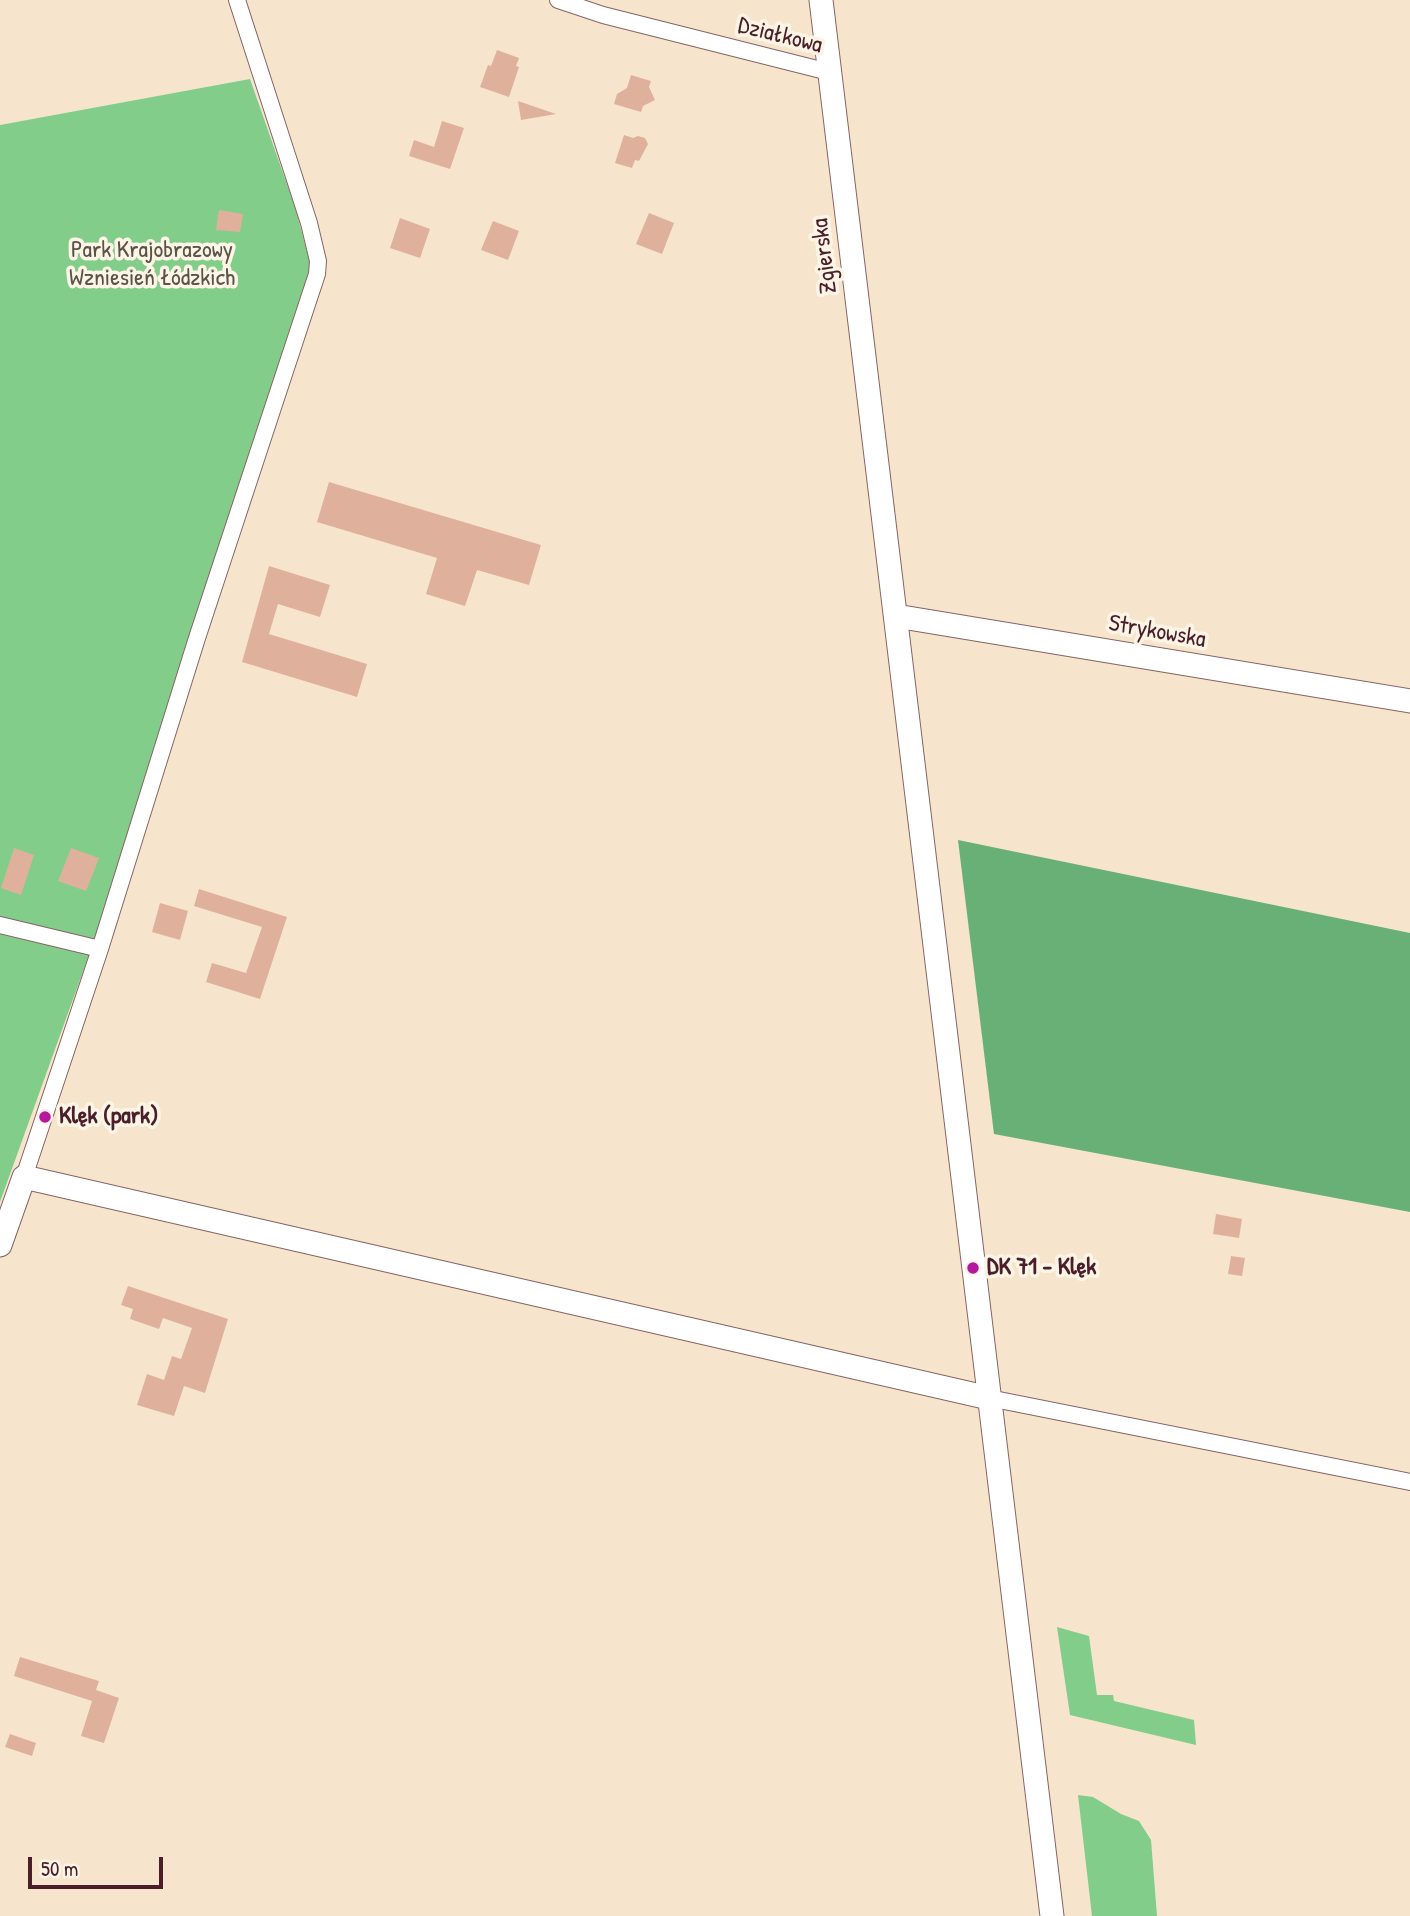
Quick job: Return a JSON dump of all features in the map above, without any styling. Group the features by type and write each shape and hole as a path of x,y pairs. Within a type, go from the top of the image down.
{"main road":[{"name":"Zgierska","path":"821,0 1052,1916"},
{"name":"Strykowska","path":"895,616 1410,701"},
{"path":"0,1245 24,1177 989,1398"}],"street":[{"path":"24,1177 317,274 318,261 309,223 237,0"},
{"name":"Działkowa","path":"558,0 603,15 829,72"},
{"path":"0,925 100,948"},
{"path":"989,1398 1410,1482"}],"green space":[{"name":"Park Krajobrazowy Wzniesień Łódzkich","path":"250,79 296,210 312,271 218,550 94,941 0,1202 0,125"},
{"path":"958,840 1410,933 1410,1212 994,1134"},
{"path":"1057,1627 1089,1636 1097,1695 1113,1695 1114,1701 1194,1720 1196,1745 1070,1715"},
{"path":"1078,1795 1093,1797 1121,1814 1139,1821 1151,1840 1157,1916 1092,1916"}],"building":[{"path":"497,50 519,58 516,66 519,67 509,97 480,87"},
{"path":"631,75 651,81 649,87 655,100 643,106 641,112 614,104 617,94 627,88"},
{"path":"518,101 556,114 521,120"},
{"path":"442,121 464,128 450,169 409,156 414,140 434,147"},
{"path":"624,135 645,138 648,144 632,168 615,163"},
{"path":"219,210 243,214 240,232 216,230"},
{"path":"649,213 674,223 662,254 636,244"},
{"path":"400,218 430,229 420,258 390,248"},
{"path":"493,221 519,231 508,260 481,250"},
{"path":"329,482 541,545 529,585 477,570 465,606 426,594 437,558 317,522"},
{"path":"269,566 330,585 320,617 278,604 269,634 367,664 357,697 242,662"},
{"path":"14,848 34,855 21,895 1,888"},
{"path":"71,848 99,858 86,891 58,881"},
{"path":"199,889 287,917 260,999 206,982 212,963 246,973 262,927 194,906"},
{"path":"160,903 188,911 180,940 152,932"},
{"path":"1216,1214 1242,1219 1239,1238 1213,1234"},
{"path":"1231,1256 1245,1258 1242,1276 1228,1274"},
{"path":"128,1286 228,1319 205,1393 184,1386 174,1416 137,1405 147,1374 164,1380 172,1356 181,1359 192,1328 163,1318 159,1329 130,1319 133,1309 121,1305"},
{"path":"20,1657 99,1681 96,1690 119,1698 104,1743 81,1736 92,1701 14,1676"},
{"path":"10,1734 36,1743 32,1756 5,1747"}],"place":[{"name":"Klęk (park)","path":"45,1117"},
{"name":"DK 71 - Klęk","path":"973,1268"}]}
